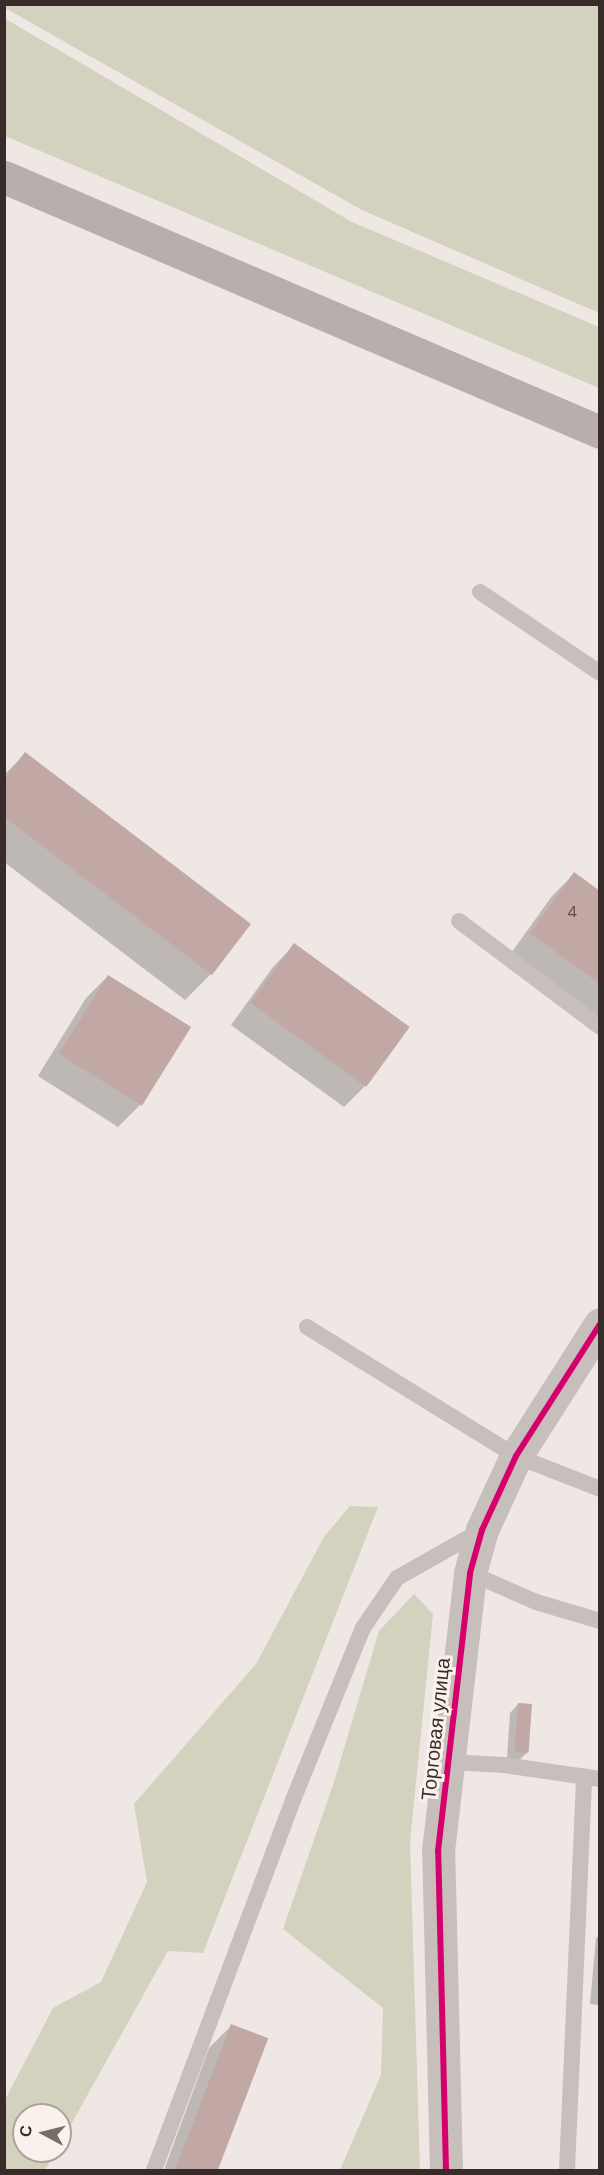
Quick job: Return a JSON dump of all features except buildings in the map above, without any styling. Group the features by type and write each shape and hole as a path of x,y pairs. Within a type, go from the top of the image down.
{"main road":[{"path":"4,177 600,432"}],"street":[{"name":"Торговая улица","path":"446,2170 438,1851 470,1573 482,1530 516,1456 599,1327"}],"lane":[{"path":"480,592 600,674"},
{"path":"459,921 600,1027"},
{"path":"308,1327 516,1456 600,1489"},
{"path":"154,2170 293,1800 363,1629 397,1578 482,1530"},
{"path":"470,1573 536,1602 600,1621"},
{"path":"450,1762 504,1765 592,1777 567,2170"}],"green space":[{"path":"5,4 599,5 599,313 362,210 5,8"},
{"path":"4,18 352,222 599,327 599,388 5,136"},
{"path":"350,1506 378,1507 203,1953 168,1951 72,2123 72,2103 12,2103 12,2163 49,2163 45,2170 5,2170 5,2100 53,2008 101,1982 147,1882 134,1804 256,1664 324,1537"},
{"path":"414,1594 433,1614 410,1842 420,2170 340,2170 381,2075 383,2008 283,1929 334,1782 379,1631"}],"cycle path":[{"path":"446,2170 438,1851 470,1573 482,1530 516,1456 600,1324"}]}
